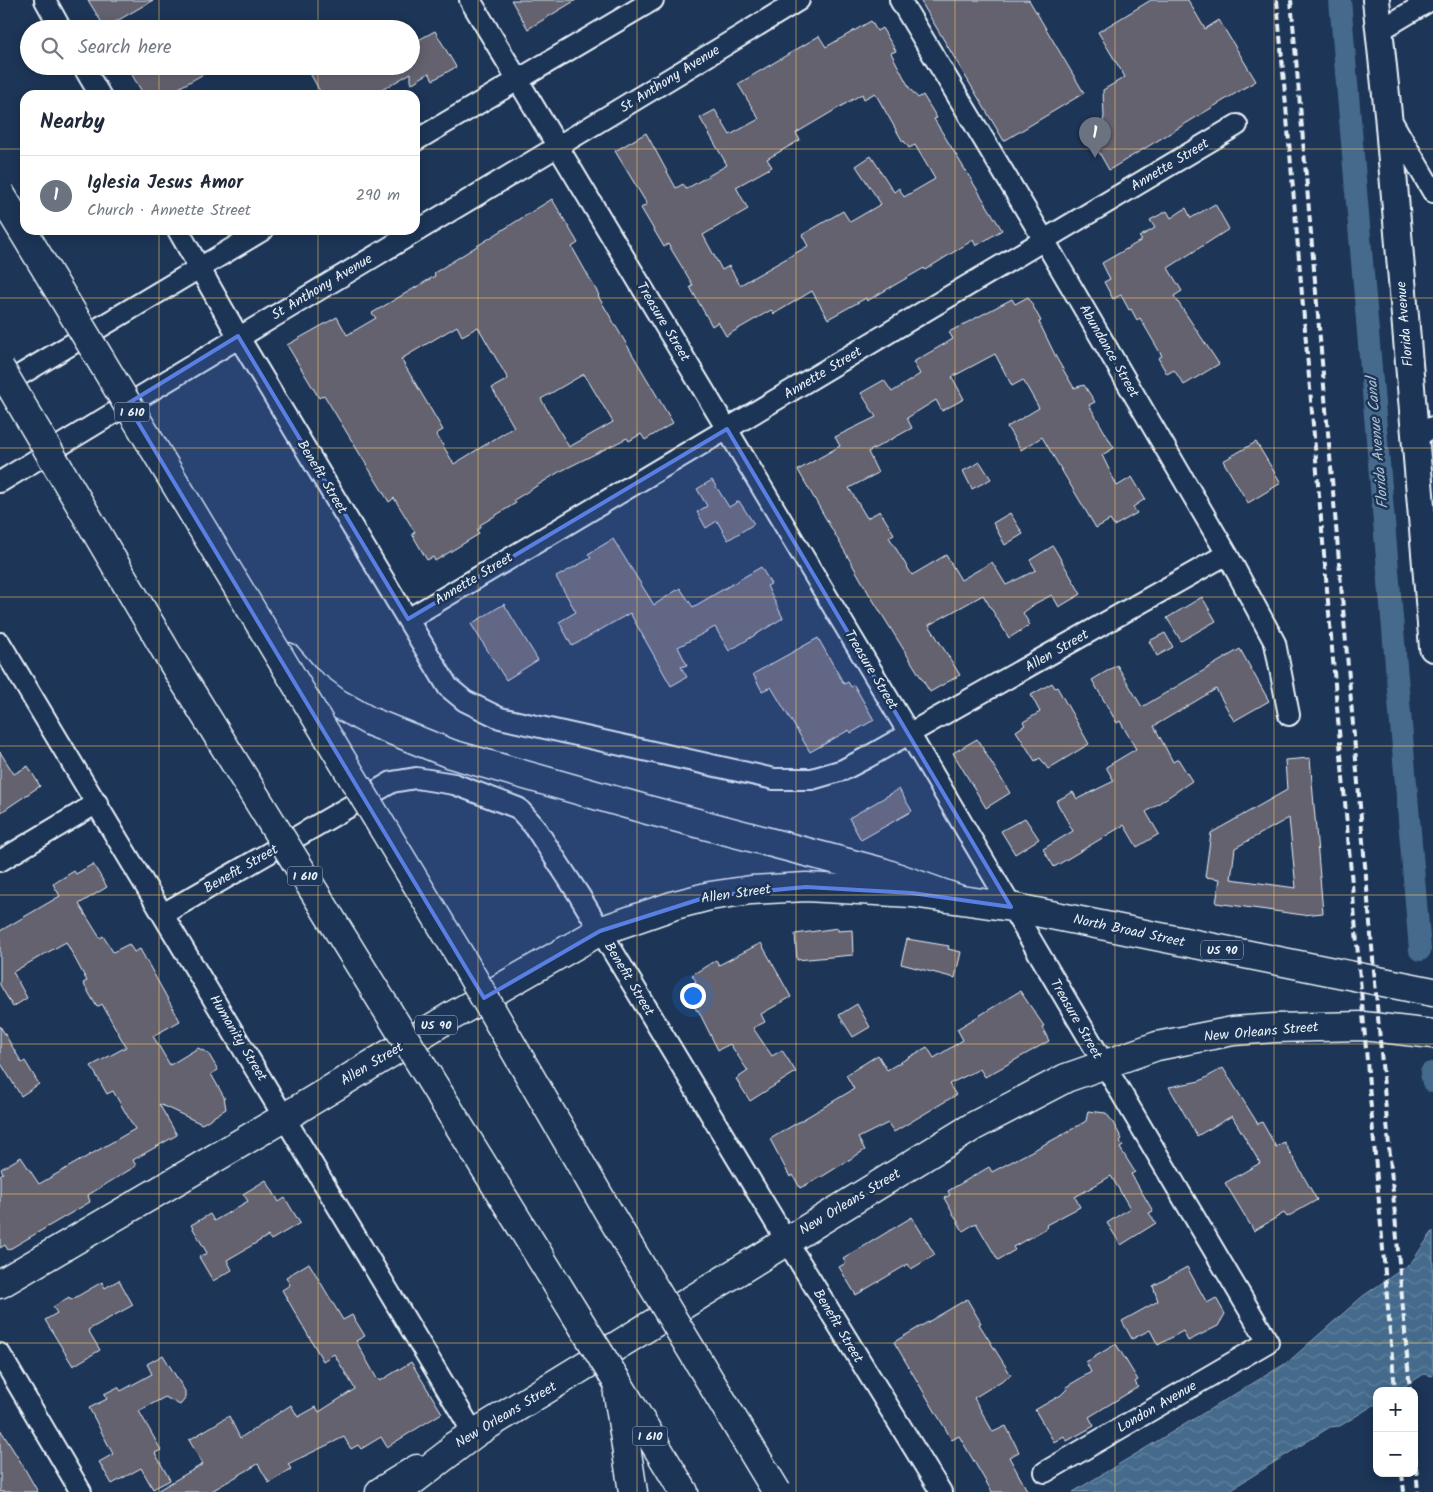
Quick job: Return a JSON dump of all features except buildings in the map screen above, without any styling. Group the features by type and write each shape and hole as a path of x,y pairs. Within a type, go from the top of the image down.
{"main road":[{"name":"I 610","path":"0,193 20,226"},
{"name":"I 610","path":"25,235 465,964 608,1213 778,1491"},
{"name":"I 610","path":"0,368 174,663 684,1492"},
{"path":"264,631 308,681 337,703 369,721 451,754 648,810 882,872 958,899"},
{"name":"Allen Street","path":"0,1284 285,1118 450,1017 600,931 675,905 750,890 806,887 912,893"},
{"name":"North Broad Street","path":"912,893 1011,907 1433,992"},
{"name":"New Orleans Street","path":"380,1492 786,1240 1000,1112 1066,1078 1157,1046 1233,1031 1363,1026 1433,1034"},
{"path":"616,1380 633,1492"},
{"path":"398,1492 474,1434"}],"street":[{"path":"45,0 56,20"},
{"name":"Treasure Street","path":"470,0 910,735 1102,1064 1268,1342"},
{"path":"420,138 654,0"},
{"name":"St Anthony Avenue","path":"420,229 559,147 799,0"},
{"name":"Abundance Street","path":"900,0 1044,240 1227,554 1275,643 1289,715"},
{"name":"Florida Avenue","path":"1376,0 1424,432 1433,648"},
{"path":"1379,31 1431,0"},
{"path":"88,75 97,90"},
{"path":"1388,114 1433,192"},
{"name":"Annette Street","path":"408,619 1237,125"},
{"name":"Benefit Street","path":"181,235 238,336 448,687 465,701 500,718 774,779"},
{"path":"0,386 254,235"},
{"name":"St Anthony Avenue","path":"0,482 238,336 410,235"},
{"name":"Allen Street","path":"774,779 812,779 843,770 910,735 1227,554"},
{"name":"Humanity Street","path":"0,642 474,1434"},
{"name":"Benefit Street","path":"163,914 392,782 416,778 454,784 518,808 534,826 600,931 786,1240 941,1492"},
{"path":"0,861 97,804"},
{"name":"London Avenue","path":"1045,1472 1268,1342"},
{"path":"0,1354 81,1492"}],"highlighted area":[{"path":"238,336 408,619 727,429 1011,907 912,893 806,887 710,896 600,931 484,998 127,404"}],"water":[{"path":"1433,1231 1433,1376 1424,1374 1403,1387 1373,1387 1373,1405 1340,1426 1330,1427 1227,1492 1073,1492 1288,1362 1363,1296 1411,1263"}],"waterway":[{"name":"Florida Avenue Canal","path":"1340,0 1420,950"},
{"name":"Florida Avenue Canal","path":"1431,1073 1433,1082"}],"railway":[{"path":"1277,0 1395,1387"},
{"path":"1291,0 1410,1387"},
{"path":"1402,1477 1404,1492"},
{"path":"1417,1477 1418,1492"}],"place":[{"name":"Iglesia Jesus Amor","path":"1095,158"}]}
